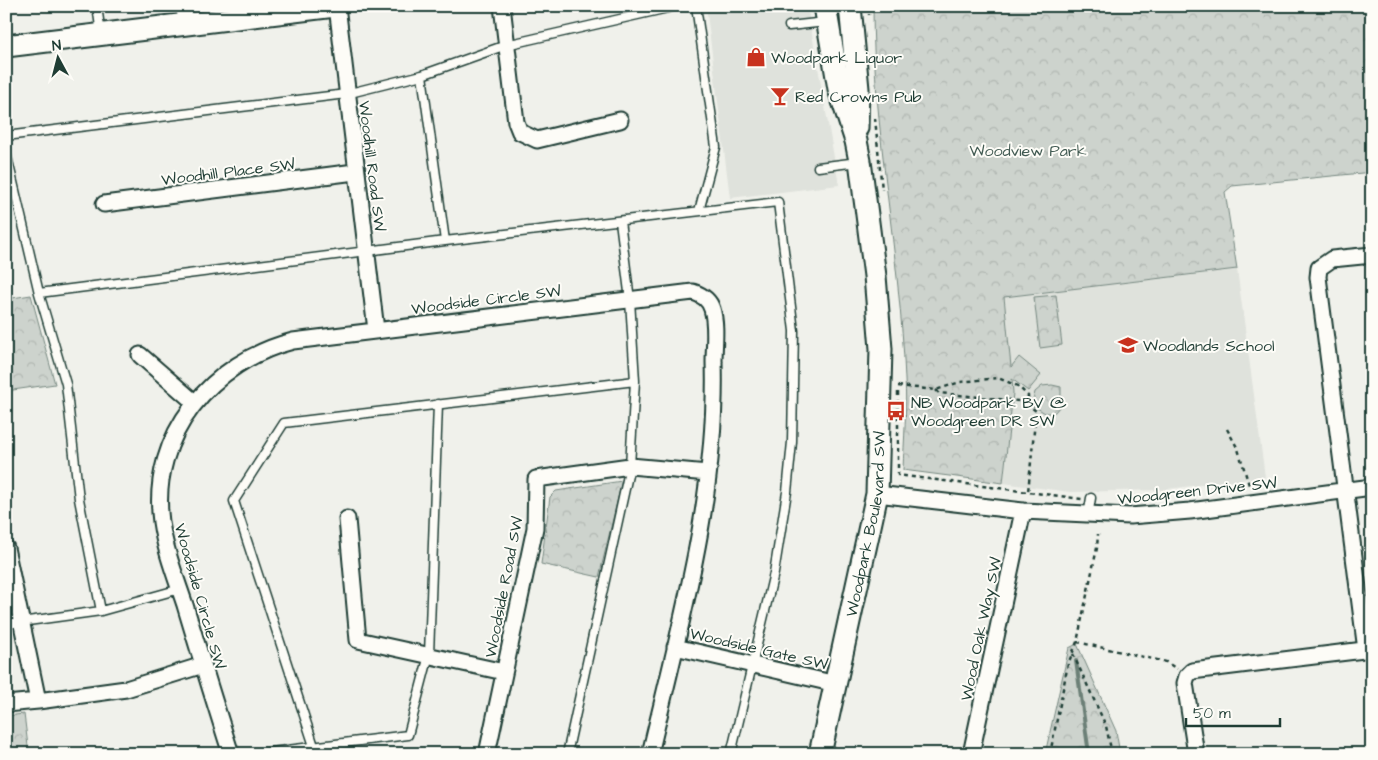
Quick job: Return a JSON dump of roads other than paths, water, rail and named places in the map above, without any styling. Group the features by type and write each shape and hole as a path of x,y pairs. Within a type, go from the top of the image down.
{"street":[{"path":"6,46 100,34 185,15 336,6"},
{"name":"Woodhill Road SW","path":"336,6 376,330"},
{"path":"502,6 516,122 520,132 537,140 620,120"},
{"name":"Woodpark Boulevard SW","path":"820,754 877,494 881,348 875,276 858,151 858,89 850,6"},
{"name":"Woodpark Boulevard SW","path":"827,14 839,89 858,151"},
{"name":"Woodhill Place SW","path":"104,204 356,172"},
{"path":"1196,754 1186,683 1187,676 1192,671 1369,650 1318,278 1320,268 1324,262 1332,259 1372,255"},
{"name":"Woodside Circle SW","path":"231,754 180,589 169,560 161,522 160,490 171,444 194,402 218,378 246,358 261,351 294,341 693,292 703,296 712,308 715,392 708,474 698,540 650,754"},
{"path":"140,355 194,402"},
{"name":"Woodside Road SW","path":"487,754 535,528 536,479 630,466 708,474"},
{"name":"Woodgreen Drive SW","path":"877,494 1023,511 1088,516 1155,515 1372,487"},
{"name":"Wood Oak Way SW","path":"971,754 1023,511"},
{"path":"347,520 358,640 504,672"},
{"path":"6,548 14,623 38,700"},
{"name":"Woodside Gate SW","path":"675,647 836,684"},
{"path":"6,704 126,689 203,665"}],"lane":[{"path":"97,6 100,34"},
{"path":"6,136 346,94 422,75 506,45 677,6"},
{"path":"696,6 716,147 700,211"},
{"path":"788,26 827,14"},
{"path":"422,75 445,241"},
{"path":"818,167 858,151"},
{"path":"6,152 39,293 66,384 79,499 101,611"},
{"path":"39,293 445,241 778,202 793,321 794,398 787,492 774,573 731,754"},
{"path":"567,754 630,466 635,381 630,300 620,221"},
{"path":"314,746 234,501 284,423 635,381"},
{"path":"255,754 408,735 429,655 438,404"},
{"path":"1088,516 1091,498"},
{"path":"14,623 101,611 180,589"}],"waterway":[{"path":"1076,661 1089,754"}],"place":[{"name":"Woodpark Liquor","path":"756,57"},
{"name":"Red Crowns Pub","path":"780,96"},
{"name":"Woodlands School","path":"1128,345"},
{"name":"NB Woodpark BV @ Woodgreen DR SW","path":"896,411"}],"park label":[{"name":"Woodview Park","path":"1028,150"}]}
